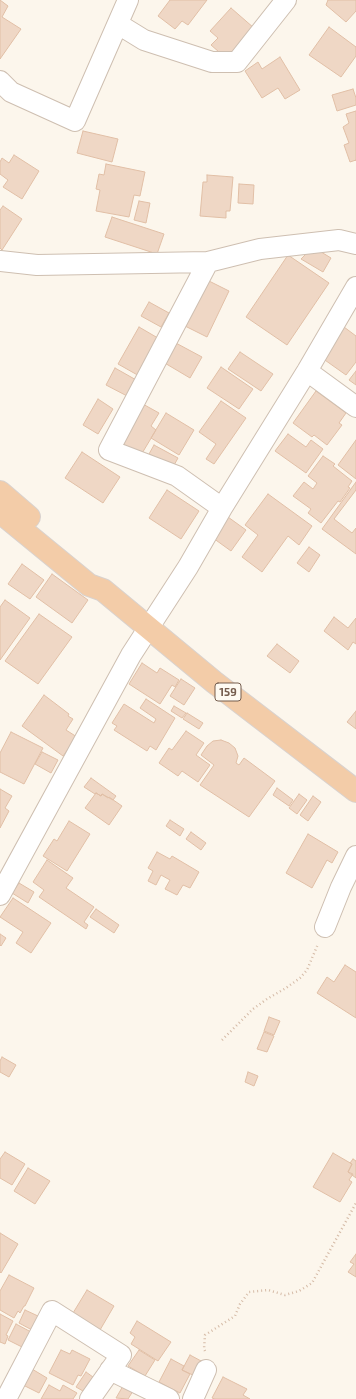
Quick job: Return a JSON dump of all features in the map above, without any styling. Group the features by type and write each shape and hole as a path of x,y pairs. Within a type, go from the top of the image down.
{"highway":[{"name":"159","path":"0,492 97,576 103,590"},
{"name":"159","path":"0,512 89,585 103,590 214,682 356,790"}],"street":[{"path":"0,81 11,92 75,121 128,0"},
{"path":"118,24 144,40 212,62 237,62 286,0"},
{"path":"0,261 37,265 208,262 260,249 339,240 356,244"},
{"path":"208,262 109,450 177,476 222,508"},
{"path":"0,895 131,655 188,567 222,508 307,372 356,287"},
{"path":"307,372 356,407"},
{"path":"325,927 341,886 356,856"},
{"path":"6,1399 52,1311 121,1355 90,1399"},
{"path":"110,1370 169,1399"},
{"path":"193,1399 206,1370"}],"path":[{"path":"222,1040 253,1009 300,978 307,970 325,927"},
{"path":"206,1370 208,1357 204,1349 206,1335 235,1316 240,1304 250,1292 268,1290 286,1295 299,1291 312,1283 356,1203"}],"building":[{"path":"0,0 8,6 2,17 21,29 0,59"},
{"path":"170,0 207,0 188,25 182,21 175,29 158,16"},
{"path":"328,0 356,0 356,11 346,22 326,5"},
{"path":"231,8 254,28 227,59 211,45 218,38 210,31"},
{"path":"329,27 356,47 356,56 341,77 309,55"},
{"path":"280,57 300,90 285,99 278,88 262,98 245,71 258,62 262,69"},
{"path":"353,89 356,98 356,105 337,111 332,95"},
{"path":"356,111 356,160 350,162 344,145 349,143 343,127 349,123 346,114"},
{"path":"83,131 118,139 112,162 77,153"},
{"path":"14,155 39,171 22,199 3,187 8,180 0,174 0,162 2,158 9,163"},
{"path":"106,164 145,172 140,196 134,195 129,217 96,211 100,190 96,189 99,174 104,175"},
{"path":"207,175 233,177 230,211 226,211 226,218 200,216 203,182 207,182"},
{"path":"239,184 254,185 253,204 238,203"},
{"path":"139,201 150,203 146,223 134,220"},
{"path":"3,206 22,219 2,250 0,248 0,210"},
{"path":"112,217 164,234 157,254 105,237"},
{"path":"313,247 331,258 323,272 301,259"},
{"path":"288,255 329,283 287,345 246,317"},
{"path":"205,279 229,291 207,337 183,325"},
{"path":"149,302 169,313 161,327 141,316"},
{"path":"139,327 163,341 141,377 118,364"},
{"path":"344,327 356,336 356,362 346,375 322,358"},
{"path":"174,342 202,357 190,378 163,362"},
{"path":"240,352 273,374 261,391 228,369"},
{"path":"221,367 253,389 239,409 207,388"},
{"path":"115,368 138,381 129,397 106,385"},
{"path":"356,371 356,385 349,380"},
{"path":"316,391 346,413 339,423 342,425 327,445 314,435 312,437 293,423"},
{"path":"98,399 113,409 98,434 83,425"},
{"path":"221,401 246,418 214,464 206,459 216,444 199,432"},
{"path":"141,403 159,413 151,426 156,430 141,455 118,441"},
{"path":"166,413 194,430 179,455 151,438"},
{"path":"288,434 306,447 311,440 323,449 306,473 275,451"},
{"path":"356,440 356,479 338,465"},
{"path":"154,445 178,458 173,467 149,454"},
{"path":"82,452 120,477 103,503 65,478"},
{"path":"323,456 335,464 333,466 352,481 348,487 350,488 340,502 338,501 321,523 308,513 311,509 293,496 304,482 313,489 317,483 308,476"},
{"path":"356,482 356,490 334,519 352,533 356,528 356,554 322,529"},
{"path":"167,490 199,511 181,539 149,518"},
{"path":"268,494 312,526 299,545 288,536 262,572 242,557 258,535 245,525"},
{"path":"228,517 246,530 231,551 213,538"},
{"path":"309,547 320,555 309,572 297,563"},
{"path":"22,564 44,580 30,599 8,584"},
{"path":"52,574 88,600 72,623 36,597"},
{"path":"5,600 30,618 0,660 0,607"},
{"path":"39,614 72,637 38,684 5,661"},
{"path":"334,617 348,628 356,618 356,644 353,642 348,650 324,631"},
{"path":"277,644 299,661 290,673 267,656"},
{"path":"142,663 157,673 160,668 179,680 175,687 172,685 160,704 129,684"},
{"path":"181,679 195,688 184,705 170,696"},
{"path":"44,695 69,714 68,716 73,719 66,730 77,737 63,756 22,726"},
{"path":"146,699 175,718 156,750 150,746 147,751 114,730 117,726 112,723 124,704 154,723 156,719 140,708"},
{"path":"174,706 186,713 182,718 171,711"},
{"path":"356,711 356,729 347,722"},
{"path":"187,713 203,723 199,729 183,719"},
{"path":"186,731 204,743 196,755 210,765 198,782 182,771 178,776 159,763 169,748 172,750"},
{"path":"11,732 43,748 24,784 0,772 0,753"},
{"path":"221,740 229,743 235,748 238,756 236,763 239,765 244,758 275,781 249,817 200,785 214,765 201,755 207,746 213,741"},
{"path":"42,752 58,760 51,773 35,764"},
{"path":"91,778 116,796 113,800 102,794 101,796 96,793 95,794 84,787"},
{"path":"277,788 293,800 289,806 273,795"},
{"path":"0,789 12,796 5,808 9,811 0,828"},
{"path":"96,793 101,796 102,794 108,798 109,797 122,806 109,825 85,808"},
{"path":"299,794 307,800 297,814 289,808"},
{"path":"313,796 321,802 308,821 300,815"},
{"path":"170,820 184,829 180,836 166,826"},
{"path":"69,821 90,834 67,871 43,856 54,839 57,841"},
{"path":"191,832 206,843 201,850 186,839"},
{"path":"308,834 338,852 332,863 327,860 312,888 286,873"},
{"path":"157,852 170,859 172,856 199,872 190,888 183,885 177,895 165,889 170,880 161,875 156,885 148,881 153,871 148,868"},
{"path":"47,860 73,878 66,888 94,907 84,922 88,925 86,929 39,897 44,890 33,882"},
{"path":"19,883 34,892 28,903 12,893"},
{"path":"13,898 51,923 31,953 16,943 23,932 0,917"},
{"path":"96,909 119,925 114,933 90,917"},
{"path":"0,934 6,938 1,946 0,945"},
{"path":"345,965 356,972 356,1018 317,993 327,977 334,982"},
{"path":"269,1017 280,1021 274,1035 264,1031"},
{"path":"264,1032 274,1036 267,1052 257,1049"},
{"path":"2,1057 16,1065 9,1077 0,1072 0,1061"},
{"path":"248,1072 258,1076 254,1086 245,1082"},
{"path":"5,1152 25,1164 12,1185 0,1178 0,1159"},
{"path":"333,1153 352,1164 348,1172 353,1174 349,1180 352,1182 340,1202 313,1187"},
{"path":"353,1159 356,1161 356,1178 348,1172 352,1164 350,1163"},
{"path":"28,1168 50,1181 35,1204 14,1191"},
{"path":"0,1233 18,1244 1,1273 0,1272"},
{"path":"356,1254 356,1277 348,1272 354,1264 350,1262"},
{"path":"9,1275 34,1288 25,1306 20,1313 18,1311 14,1318 0,1310 0,1291"},
{"path":"87,1290 114,1306 100,1330 73,1313"},
{"path":"25,1310 38,1316 32,1330 19,1323"},
{"path":"0,1314 13,1321 6,1335 8,1336 5,1344 0,1342"},
{"path":"137,1321 171,1342 158,1361 131,1344 135,1337 130,1333"},
{"path":"16,1324 31,1332 24,1348 8,1340"},
{"path":"61,1350 70,1354 72,1350 90,1359 81,1376 78,1375 73,1385 49,1373"},
{"path":"139,1350 155,1360 145,1376 128,1366"},
{"path":"190,1355 203,1362 195,1376 182,1370"},
{"path":"171,1359 184,1366 182,1370 190,1374 180,1393 159,1382"},
{"path":"32,1369 47,1378 39,1393 23,1385"},
{"path":"86,1372 93,1377 83,1391 76,1387"},
{"path":"223,1377 247,1389 243,1395 250,1399 212,1398"},
{"path":"49,1385 60,1391 63,1385 77,1393 73,1399 41,1399"},
{"path":"123,1386 133,1391 128,1399 116,1398"}]}
